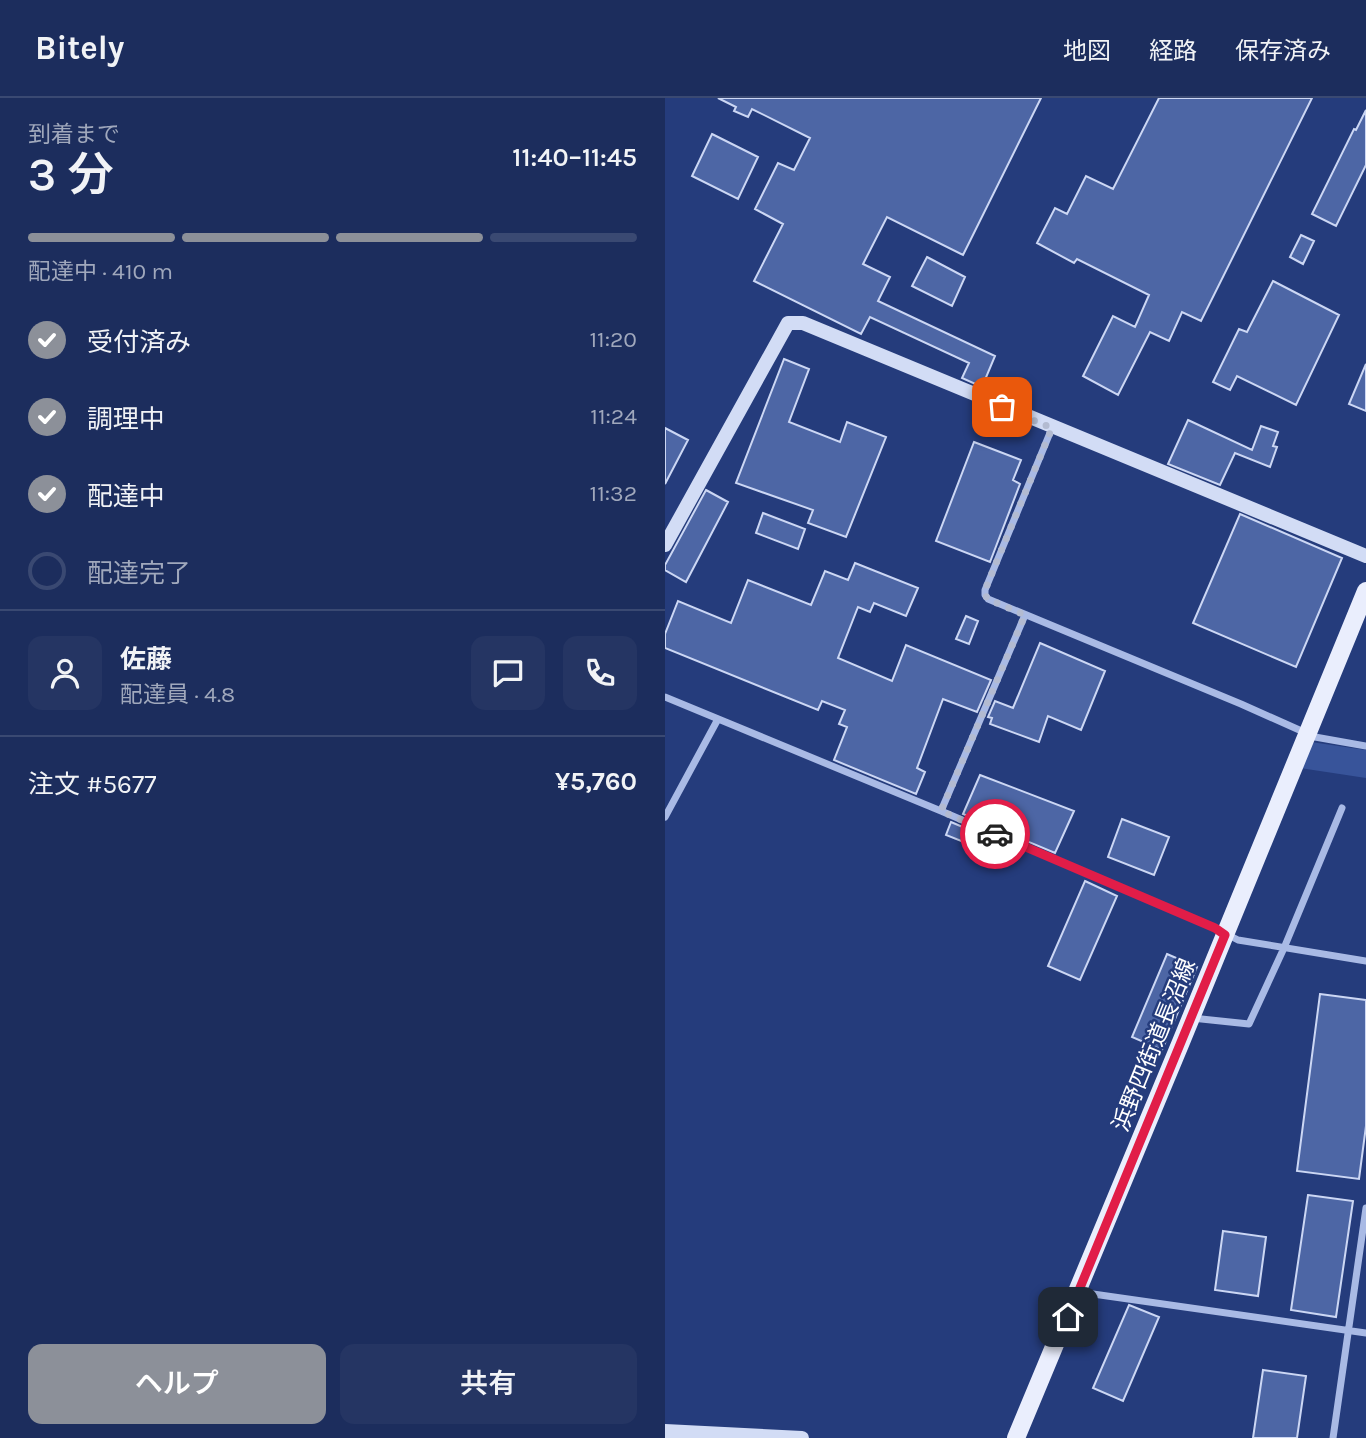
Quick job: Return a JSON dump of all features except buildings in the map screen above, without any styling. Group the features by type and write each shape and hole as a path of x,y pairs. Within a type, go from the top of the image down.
{"main road":[{"name":"浜野四街道長沼線","path":"1016,1438 1366,591"}],"street":[{"path":"665,545 787,323 803,323 1366,556"},
{"path":"1052,428 985,590 988,599 1241,704 1306,734 1366,746"},
{"path":"941,811 1025,615"},
{"path":"665,698 941,811 1215,928 1237,940 1366,961"},
{"path":"665,817 718,719"},
{"path":"1191,1018 1249,1024 1342,808"},
{"path":"1333,1438 1366,1208"},
{"path":"1078,1292 1366,1333"},
{"path":"665,1431 802,1438"}],"shaded area":[{"path":"1311,742 1366,750 1366,778 1300,768"}],"way so far":[{"path":"995,834 941,811 1025,615 988,599 985,590 1052,428 1002,407"}],"route":[{"path":"995,834 1215,928 1225,935 1068,1317"}]}
